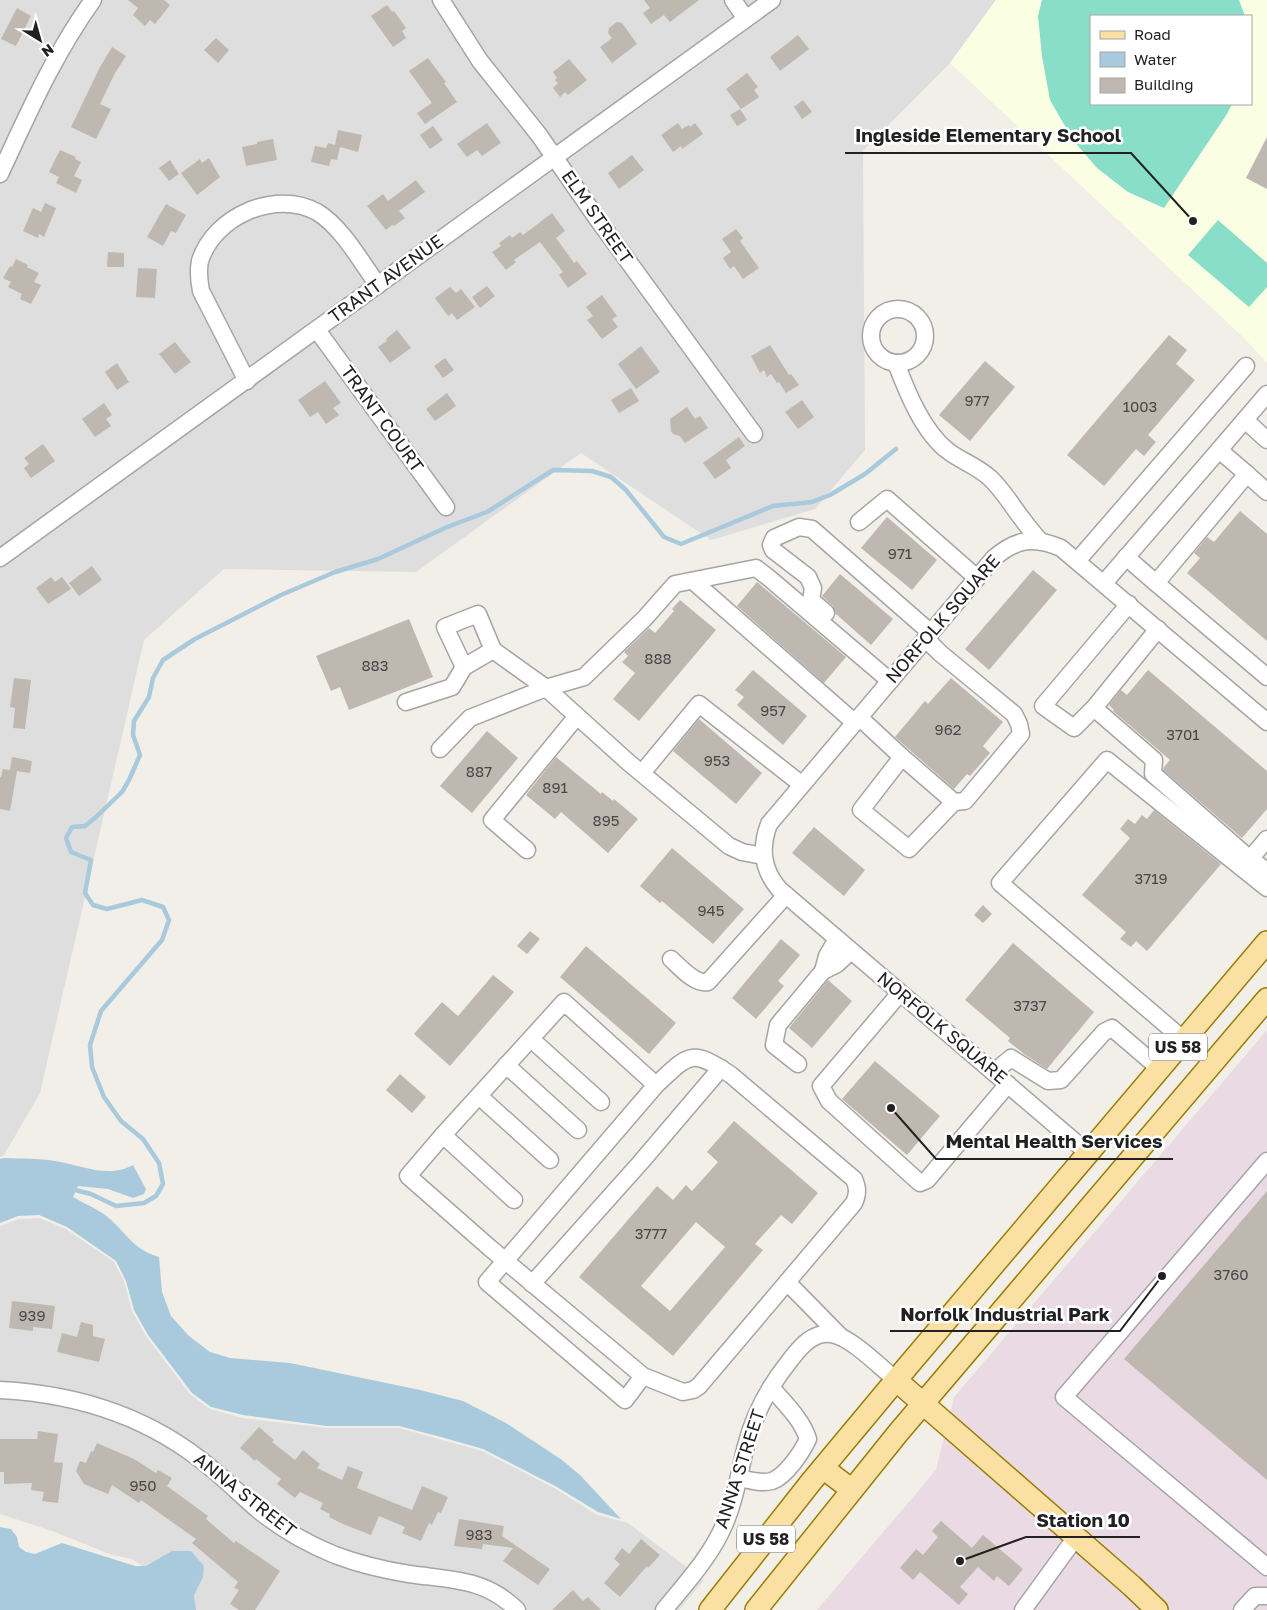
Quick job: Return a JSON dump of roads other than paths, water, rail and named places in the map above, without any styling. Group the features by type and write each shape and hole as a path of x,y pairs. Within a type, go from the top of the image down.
{"main road":[{"name":"US 58","path":"710,1610 896,1380 1267,942"},
{"name":"US 58","path":"756,1610 923,1404 1267,999"},
{"path":"896,1380 1076,1537 1146,1606"},
{"path":"823,1468 852,1490"}],"street":[{"path":"0,174 40,89 65,43 93,0"},
{"name":"ELM STREET","path":"441,0 480,60 539,135 754,434"},
{"path":"733,0 746,19"},
{"name":"TRANT AVENUE","path":"0,558 772,0"},
{"path":"247,381 201,292 198,278 200,262 207,247 223,228 237,217 253,209 270,204 288,203 302,205 317,212 340,233 378,285"},
{"name":"TRANT COURT","path":"317,330 446,507"},
{"path":"896,363 910,397 937,441 949,452 974,466 990,478 1040,541"},
{"path":"1077,561 1246,366"},
{"path":"1104,583 1267,394"},
{"path":"1245,420 1267,440"},
{"path":"1219,450 1267,492"},
{"path":"1156,583 1247,474"},
{"path":"859,522 887,499 977,578"},
{"path":"893,677 811,600 813,588 808,577 773,550 771,545 774,538 799,527 812,529 929,636 940,653 1014,714 1019,724 1020,734 965,801 954,802 909,850 862,810 902,756"},
{"name":"NORFOLK SQUARE","path":"1088,1152 837,939 773,882 766,870 763,856 765,834 769,824 994,558 1004,549 1024,541 1049,542 1061,548 1267,722"},
{"path":"1126,557 1267,677"},
{"path":"440,749 470,718 546,688 584,677 645,618 675,584 756,568 893,677"},
{"path":"693,581 902,756 954,802"},
{"path":"1129,604 1043,706 1074,728 1094,708 1158,629"},
{"path":"464,667 445,627 478,614 493,650 546,688 642,773 729,846 742,852 763,856"},
{"path":"406,702 452,687 464,667 493,650"},
{"path":"642,773 699,704 802,784"},
{"path":"1094,708 1154,760 1153,774 1250,859 1267,871"},
{"path":"527,850 492,820 577,716"},
{"path":"1184,1040 1000,883 1108,760 1267,888"},
{"path":"1250,859 1267,839"},
{"path":"671,959 696,980 703,983 708,982 786,895"},
{"path":"823,971 827,956 837,939"},
{"path":"798,1064 774,1045 778,1025 823,971 837,964 851,951"},
{"path":"900,993 821,1086 828,1101 920,1183 927,1180 1008,1084"},
{"path":"643,1376 625,1400 487,1282 505,1261 656,1085 682,1061 701,1058 711,1061 731,1075 854,1179 857,1195 854,1203 699,1386 693,1390 683,1392 643,1376 532,1284 505,1261 408,1176 442,1135 564,1002 656,1085"},
{"path":"994,1072 1011,1058 1048,1081 1061,1080 1104,1032 1112,1028 1160,1069"},
{"path":"530,1039 601,1102"},
{"path":"506,1065 578,1130"},
{"path":"532,1284 641,1162 721,1068"},
{"path":"478,1096 550,1160"},
{"path":"442,1135 514,1200"},
{"path":"1267,1161 1064,1397 1267,1567"},
{"path":"787,1282 841,1336 896,1380"},
{"name":"ANNA STREET","path":"664,1610 713,1547 725,1524 735,1498 752,1426 763,1399 780,1373 800,1347 808,1340 819,1335 841,1336"},
{"path":"740,1478 764,1482 773,1481 781,1476 802,1451 808,1438 804,1426 771,1387"},
{"name":"ANNA STREET","path":"0,1390 29,1391 64,1396 126,1415 182,1446 211,1468 258,1510 290,1532 325,1551 372,1566 407,1574 458,1579 475,1584 494,1592 517,1610"},
{"path":"1023,1610 1076,1537"},
{"path":"1242,1610 1255,1596 1267,1596"}],"water":[{"path":"0,1159 49,1160 104,1171 124,1169 133,1165 146,1189 144,1194 133,1198 108,1189 78,1186 73,1197 106,1216 137,1246 159,1257 162,1292 171,1316 189,1336 210,1352 230,1358 290,1363 420,1390 463,1401 506,1423 562,1460 580,1475 621,1519 598,1512 557,1487 483,1449 441,1437 399,1426 327,1426 243,1415 211,1407 192,1393 148,1335 134,1310 126,1281 116,1261 67,1227 39,1215 18,1216 0,1223"},
{"path":"0,1527 11,1529 17,1537 19,1547 26,1552 35,1554 62,1543 135,1566 146,1566 172,1551 191,1551 204,1566 203,1577 194,1595 196,1610 0,1610"}],"waterway":[{"path":"71,1189 91,1194 116,1206 144,1203 156,1196 163,1184 159,1163 143,1139 121,1121 104,1097 92,1067 90,1045 101,1011 162,940 169,920 163,907 142,900 107,909 93,905 85,893 91,860 71,852 66,838 72,827 85,826 96,817 122,792 129,780 140,755 133,735 134,721 149,697 153,678 163,660 195,639 281,595 335,572 378,559 447,527 487,512 553,470 592,471 611,477 626,490 664,537 681,544 773,506 812,502 830,495 865,474 896,449"}],"place":[{"name":"Ingleside Elementary School","path":"1193,221"},
{"name":"Mental Health Services","path":"891,1108"},
{"name":"Norfolk Industrial Park","path":"1162,1276"},
{"name":"Station 10","path":"960,1561"}]}
